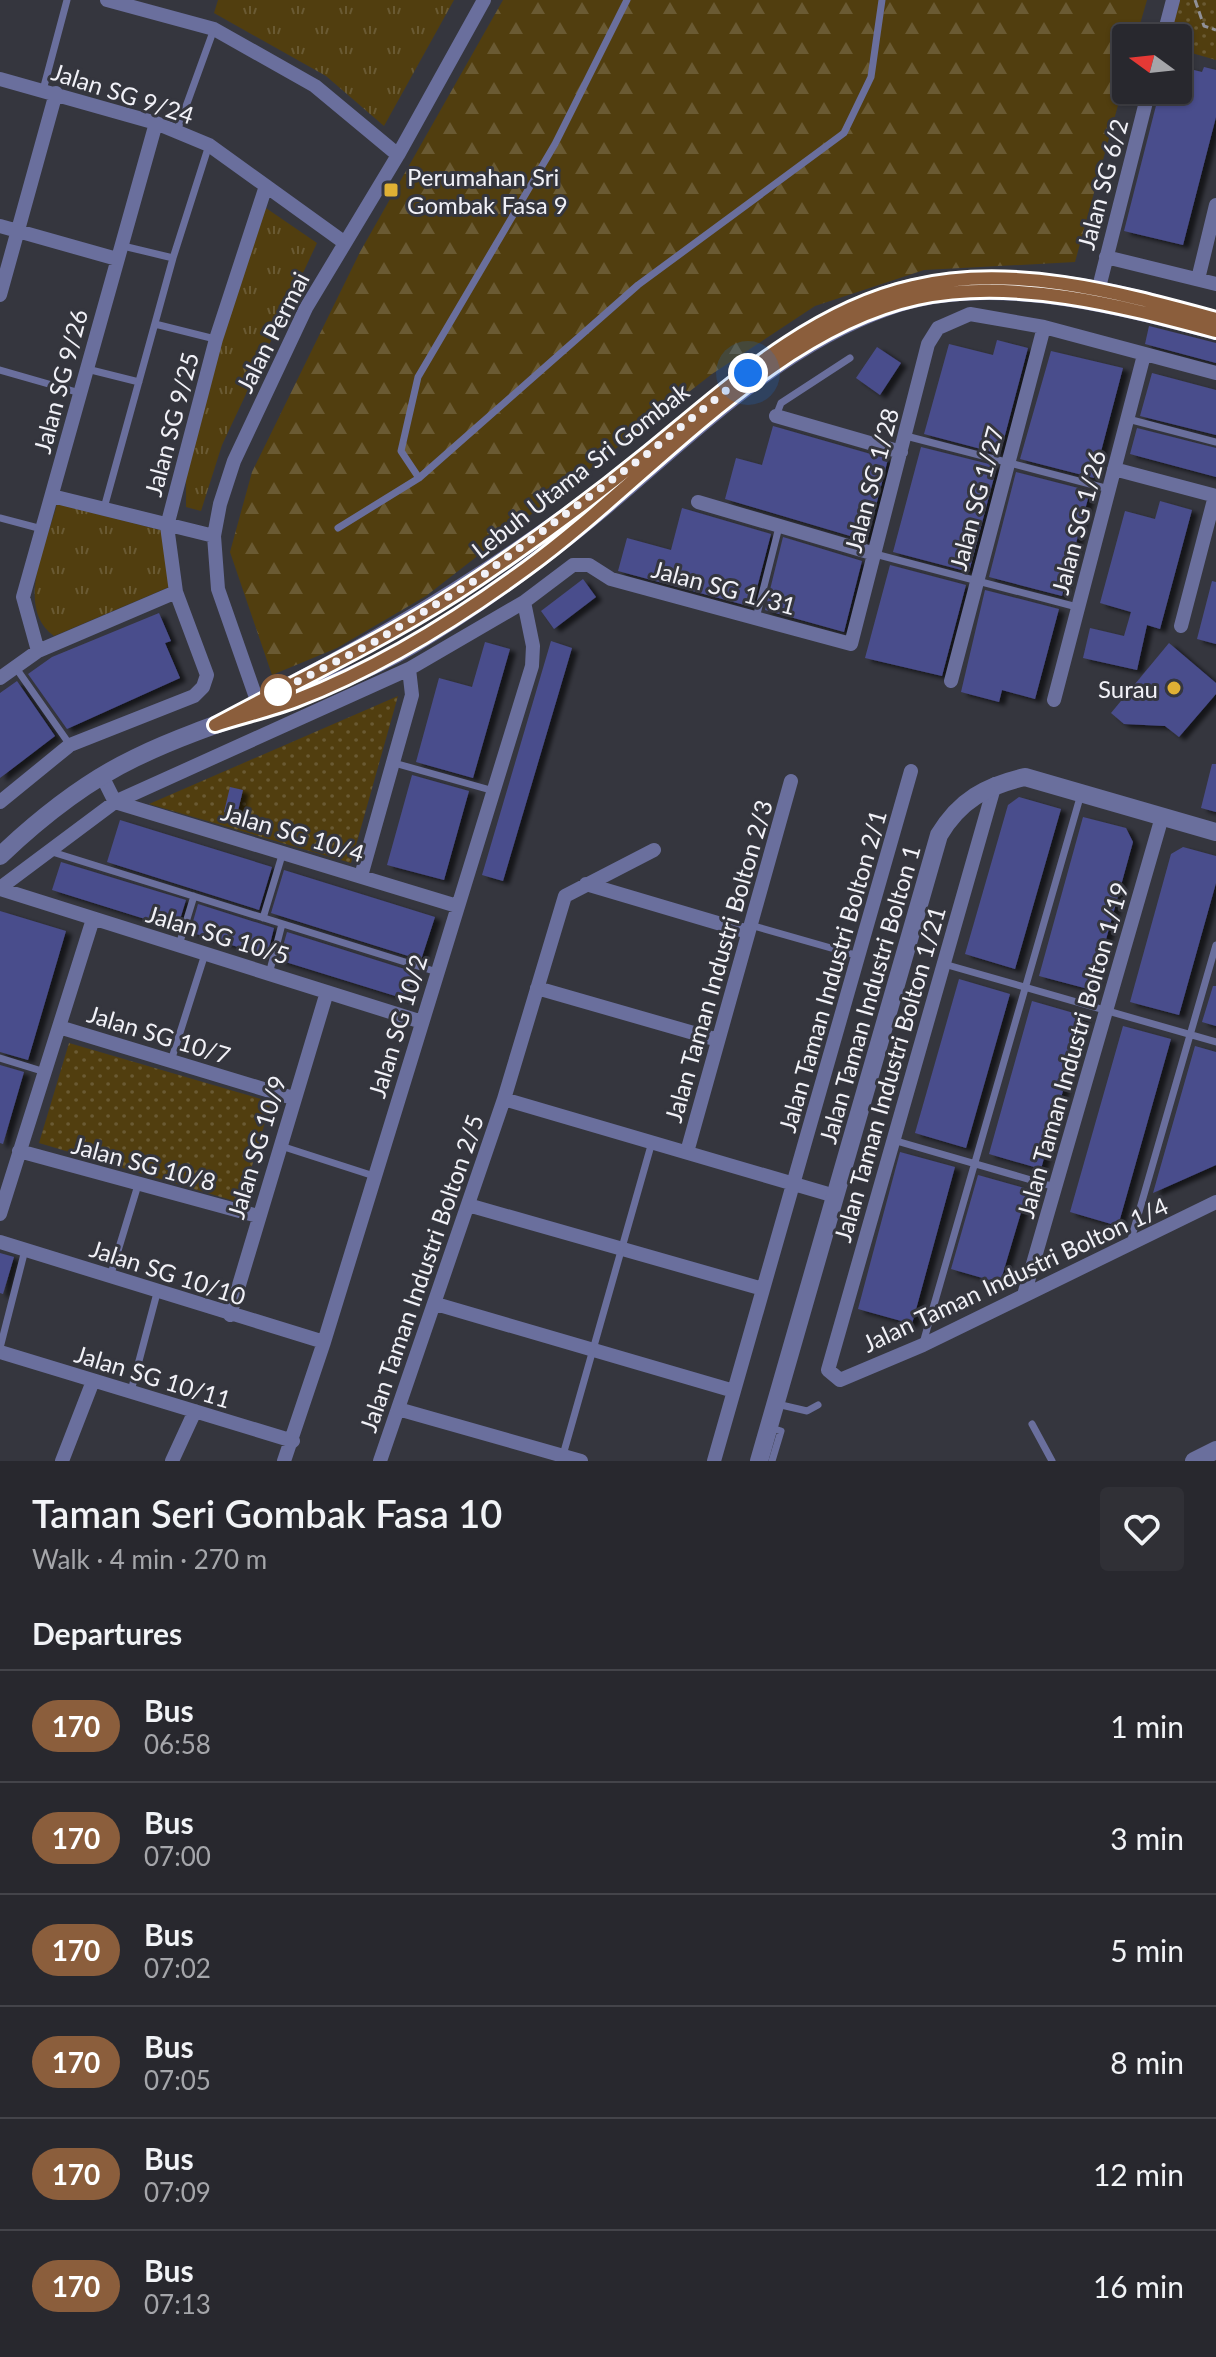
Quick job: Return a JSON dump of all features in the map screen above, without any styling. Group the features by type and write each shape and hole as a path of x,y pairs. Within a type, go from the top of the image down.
{"street":[{"path":"107,0 214,29 315,86 398,155"},
{"name":"Jalan Permai","path":"259,706 218,589 214,536 234,461 306,308 398,155 484,0"},
{"path":"1167,24 1173,0"},
{"name":"Jalan SG 9/24","path":"0,79 156,123 209,145 345,243"},
{"path":"0,295 50,92"},
{"name":"Jalan SG 6/2","path":"1097,295 1145,104"},
{"name":"Jalan SG 9/26","path":"38,651 23,597 156,123"},
{"name":"Jalan SG 9/25","path":"70,745 194,696 203,687 207,675 176,592 167,526 216,339 266,186"},
{"path":"1198,279 1216,205"},
{"path":"0,226 119,252"},
{"path":"1106,257 1216,284"},
{"name":"Lebuh Utama Sri Gombak","path":"0,856 29,828 102,776 259,706 374,642 479,578 647,454 708,402 767,358 826,322 879,297 948,280 999,279 1216,319"},
{"name":"Lebuh Utama Sri Gombak","path":"1097,295 1216,331"},
{"name":"Jalan SG 1/28","path":"851,644 928,344 938,328 970,314 1044,327"},
{"path":"1044,327 1216,373"},
{"name":"Jalan SG 1/27","path":"951,681 1044,327"},
{"name":"Jalan SG 1/26","path":"1054,700 1144,355"},
{"path":"776,416 901,452"},
{"path":"1114,469 1216,496 1181,626"},
{"path":"52,496 214,536"},
{"path":"698,502 875,554"},
{"name":"Jalan SG 1/31","path":"524,602 573,565 589,565 611,579 851,644"},
{"path":"0,678 38,651 176,592"},
{"path":"0,889 47,850 115,802 409,669 524,602"},
{"name":"Jalan SG 10/2","path":"284,1461 324,1342 534,656 524,602"},
{"path":"361,876 412,695 414,684 409,669"},
{"path":"0,802 70,745"},
{"name":"Jalan Taman Industri Bolton 2/1","path":"795,1184 911,771"},
{"path":"102,776 115,802"},
{"name":"Jalan Taman Industri Bolton 1","path":"759,1461 939,835 953,812 995,784 1025,777 1216,832"},
{"name":"Jalan Taman Industri Bolton 2/3","path":"687,1152 791,781"},
{"name":"Jalan Taman Industri Bolton 1/21","path":"832,1376 829,1364 995,784"},
{"name":"Jalan SG 10/4","path":"115,802 457,906"},
{"name":"Jalan Taman Industri Bolton 1/19","path":"1024,1295 1162,817"},
{"path":"586,884 654,850"},
{"path":"586,884 749,928"},
{"name":"Jalan Taman Industri Bolton 2/5","path":"380,1461 504,1099 565,896 586,884"},
{"name":"Jalan SG 10/5","path":"0,889 422,1022"},
{"path":"0,1214 93,919"},
{"path":"537,988 718,1040"},
{"name":"Jalan SG 10/9","path":"230,1315 327,992"},
{"name":"Jalan SG 10/7","path":"59,1027 293,1098"},
{"path":"504,1099 835,1196"},
{"name":"Jalan SG 10/8","path":"19,1151 258,1216"},
{"path":"714,1461 795,1184"},
{"name":"Jalan Taman Industri Bolton 1/4","path":"832,1376 840,1380 923,1345 1216,1202"},
{"path":"468,1205 763,1289"},
{"name":"Jalan SG 10/10","path":"0,1242 157,1293 324,1342"},
{"path":"436,1304 734,1391"},
{"name":"Jalan SG 10/11","path":"0,1350 293,1441"},
{"path":"62,1461 93,1381"},
{"path":"398,1409 581,1461"},
{"path":"172,1461 195,1411"},
{"path":"1194,1461 1216,1450"}],"lane":[{"path":"50,92 67,0"},
{"path":"419,478 401,451 418,377 555,144 627,0"},
{"path":"338,528 419,478 638,285 844,133 871,77 882,0"},
{"path":"177,131 214,29"},
{"path":"104,510 173,258 209,145"},
{"path":"119,252 173,258"},
{"path":"155,324 216,339"},
{"path":"776,416 781,403 850,358"},
{"path":"86,369 139,382"},
{"path":"0,370 80,393"},
{"path":"1128,419 1216,442"},
{"path":"906,436 1109,489"},
{"path":"0,518 42,529"},
{"path":"756,618 780,525"},
{"path":"875,554 1078,607"},
{"path":"16,668 70,745"},
{"path":"394,763 494,791"},
{"path":"923,1345 1081,793"},
{"path":"47,850 437,972"},
{"path":"263,918 283,852"},
{"path":"179,945 194,896"},
{"path":"269,974 282,924"},
{"path":"749,928 859,956"},
{"path":"1130,1243 1216,945"},
{"path":"171,1061 205,954"},
{"path":"944,964 1216,1042"},
{"path":"0,1058 45,1072"},
{"path":"893,1140 1055,1187"},
{"path":"562,1458 652,1142"},
{"path":"279,1146 374,1176"},
{"path":"110,1277 138,1185"},
{"path":"0,1350 25,1250"},
{"path":"131,1393 157,1293"},
{"path":"775,1403 807,1411 818,1405"},
{"path":"1032,1424 1052,1461"},
{"path":"768,1427 781,1431 772,1461"}],"path":[{"path":"1195,0 1204,26 1216,30"}],"green space":[{"path":"218,0 454,0 384,126 326,76 214,13"},
{"path":"503,0 1147,0 1140,24 1112,24 1112,104 1118,104 1075,262 924,270 815,306 712,374 426,596 337,648 272,675 230,552 252,472 360,252"},
{"path":"1173,0 1216,0 1216,60 1192,53 1192,24 1167,24"},
{"path":"263,206 317,243 222,445 201,511 186,507 186,474 233,297"},
{"path":"57,504 164,531 169,587 54,636 42,624 36,609 35,592 41,556"},
{"path":"398,696 351,863 149,804"},
{"path":"69,1043 271,1102 241,1203 39,1143"}],"building":[{"path":"1204,67 1216,70 1216,117 1183,245 1124,231 1156,104 1192,104 1192,70 1202,72"},
{"path":"1149,326 1216,343 1216,363 1145,344"},
{"path":"997,340 1028,348 1000,454 924,434 949,344 993,355"},
{"path":"877,347 901,363 880,395 856,378"},
{"path":"1051,351 1123,368 1094,478 1020,459"},
{"path":"1152,373 1216,390 1216,435 1140,416"},
{"path":"773,426 888,459 867,541 725,499 736,458 762,465"},
{"path":"1137,428 1216,448 1216,477 1130,454"},
{"path":"921,447 997,466 969,572 893,552"},
{"path":"1016,472 1090,491 1062,596 989,577"},
{"path":"1160,501 1192,510 1160,629 1147,625 1137,670 1083,658 1090,628 1124,636 1131,612 1100,603 1125,511 1155,519"},
{"path":"682,508 771,534 752,607 618,571 627,538 671,550"},
{"path":"783,537 862,561 844,632 765,610"},
{"path":"890,565 966,585 942,676 865,658"},
{"path":"583,579 596,597 554,629 541,611"},
{"path":"1212,581 1216,582 1216,644 1197,639"},
{"path":"985,590 1059,609 1035,699 1002,690 999,702 961,692"},
{"path":"159,613 171,641 165,643 180,678 67,729 28,674 52,657"},
{"path":"551,641 572,648 503,881 482,875"},
{"path":"485,642 510,649 473,778 416,762 439,678 472,687"},
{"name":"Surau","path":"1169,643 1216,683 1216,694 1179,737 1165,726 1124,724 1111,713"},
{"path":"17,681 55,736 0,778 0,693"},
{"path":"1212,764 1216,764 1216,812 1201,808"},
{"path":"412,775 469,791 444,880 387,865"},
{"path":"230,787 243,790 237,815 224,812"},
{"path":"1019,797 1061,809 1015,969 965,954 1008,805"},
{"path":"1083,817 1126,828 1133,842 1092,990 1039,976"},
{"path":"120,820 272,867 259,910 107,862"},
{"path":"1183,847 1216,856 1216,883 1179,1015 1130,1002 1171,854"},
{"path":"61,862 186,900 177,929 52,890"},
{"path":"284,870 435,917 421,960 271,913"},
{"path":"198,904 274,928 267,956 190,932"},
{"path":"0,911 66,931 28,1060 0,1052"},
{"path":"287,932 414,972 405,999 279,960"},
{"path":"959,979 1010,994 966,1148 915,1133"},
{"path":"1213,986 1216,986 1216,1026 1202,1022"},
{"path":"1032,1001 1084,1016 1041,1169 989,1154"},
{"path":"1123,1026 1171,1039 1118,1226 1070,1212"},
{"path":"1195,1046 1216,1052 1216,1165 1153,1193"},
{"path":"0,1065 24,1072 3,1144 0,1143"},
{"path":"900,1152 955,1167 912,1324 858,1309"},
{"path":"978,1175 1028,1189 1000,1283 951,1269"},
{"path":"0,1253 14,1257 3,1294 0,1293"}],"bus line":[{"name":"170","path":"1216,319 1120,293 999,279 948,280 879,297 826,322 767,358 708,402 647,454 479,578 374,642 215,725 297,699 411,645 527,568 755,381 824,336 887,306 941,295 998,292 1097,302 1216,331"}],"place":[{"name":"Perumahan Sri Gombak Fasa 9","path":"391,190"},
{"name":"Surau","path":"1174,688"}],"route":[{"path":"278,692 275,693 374,642 479,578 647,454 708,402 748,373"}]}
